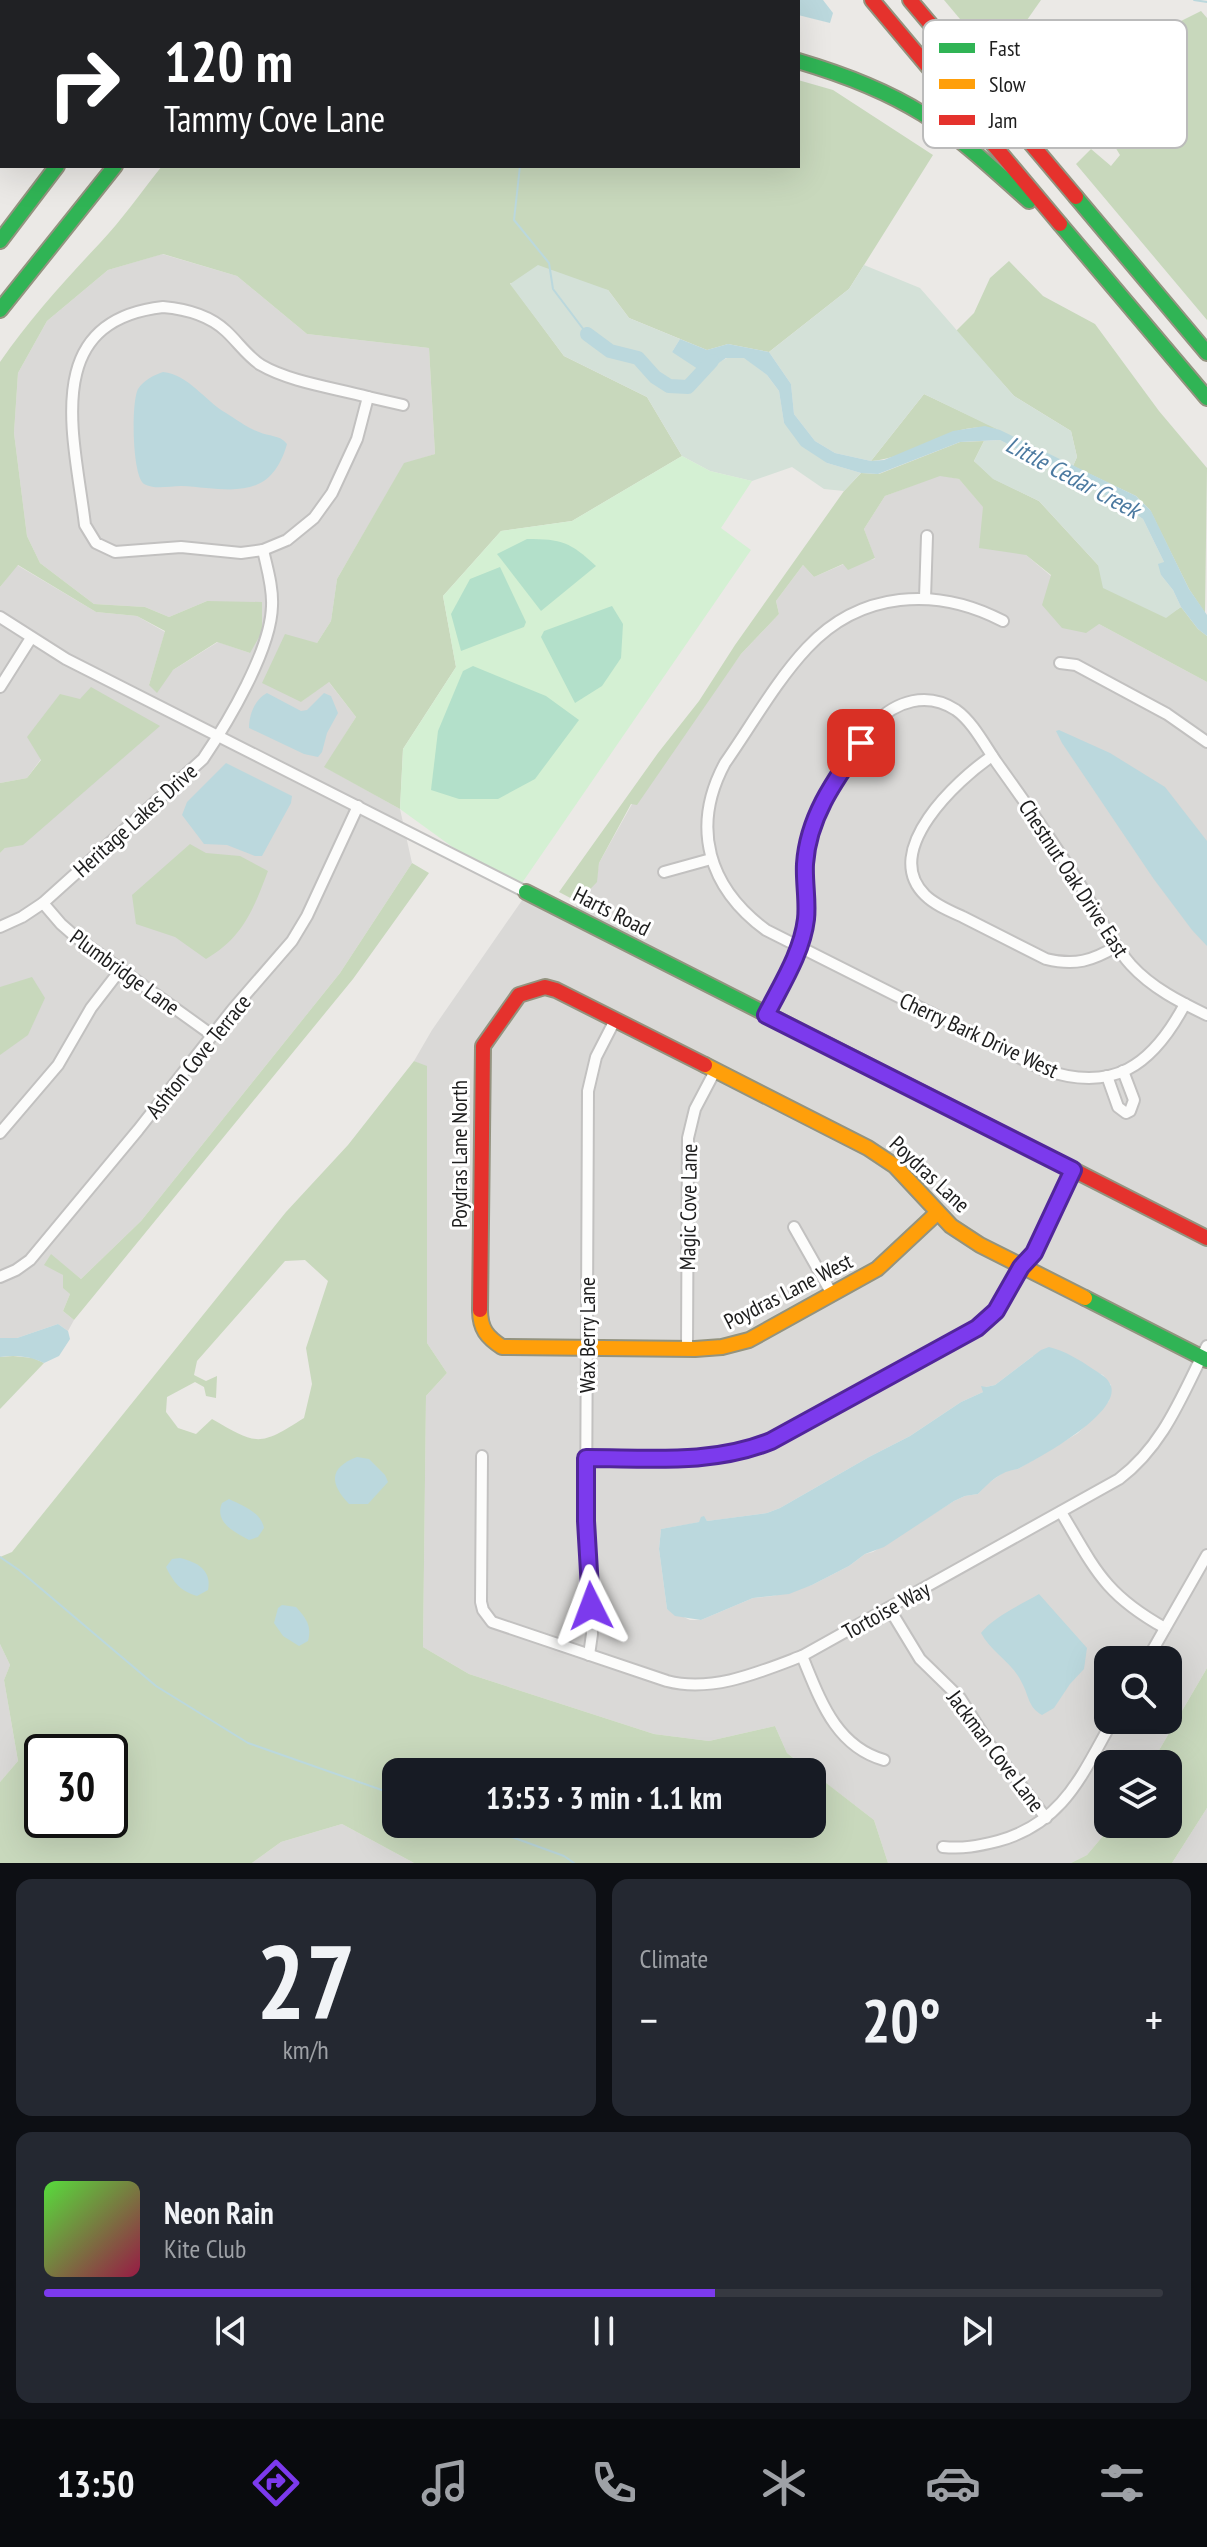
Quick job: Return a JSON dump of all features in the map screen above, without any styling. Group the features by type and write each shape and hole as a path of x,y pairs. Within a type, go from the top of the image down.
{"main road":[{"path":"872,0 923,61"},
{"path":"910,0 927,20"},
{"path":"922,0 938,20"},
{"path":"800,62 835,71 874,87 923,115"},
{"path":"966,148 1072,238"},
{"path":"996,148 1207,398"},
{"path":"1034,148 1207,353"},
{"path":"0,241 55,168"},
{"path":"0,310 113,168"},
{"path":"13,292 124,168"},
{"name":"Harts Road","path":"526,892 1207,1238"},
{"name":"Poydras Lane","path":"533,989 545,987 556,990 881,1155 906,1177 937,1213 980,1245 1205,1354"},
{"name":"Poydras Lane North","path":"488,1338 480,1322 482,1054 487,1039 511,1004 519,995 533,989"},
{"name":"Poydras Lane West","path":"488,1338 502,1347 687,1349 719,1348 749,1340 877,1269 937,1213"}],"street":[{"path":"368,397 357,439 325,505 300,531 263,550 225,552 181,547 115,552 96,543 85,525 71,405 73,377 100,332 113,322 145,309 179,308 212,320 260,364 289,377 403,405"},
{"path":"925,598 927,536"},
{"name":"Heritage Lakes Drive","path":"0,927 43,903 195,768 218,736 261,653 269,630 273,602 263,550"},
{"path":"664,872 711,859 707,824 716,779 806,649 835,625 876,605 925,598 963,603 1003,621"},
{"name":"Harts Road","path":"0,617 66,659 526,892"},
{"path":"0,687 31,638"},
{"path":"1060,663 1076,665 1167,714 1207,742"},
{"name":"Chestnut Oak Drive East","path":"799,946 806,919 804,884 808,841 835,781 874,724 893,707 921,700 935,701 958,712 992,756 1050,838 1131,965 1145,978 1207,1015"},
{"path":"992,756 953,789 917,838 911,865 925,895 934,903 1046,959 1063,963 1085,962 1117,946"},
{"name":"Ashton Cove Terrace","path":"0,1277 30,1260 212,1035 284,952 300,929 358,806"},
{"name":"Cherry Bark Drive West","path":"711,859 722,883 740,908 766,930 1042,1069 1069,1077 1107,1076 1123,1071 1163,1042 1185,1004"},
{"name":"Plumbridge Lane","path":"43,903 69,931 212,1035"},
{"path":"766,1015 799,946"},
{"path":"0,1133 58,1065 87,1015 121,969"},
{"name":"Wax Berry Lane","path":"589,1655 592,1634 586,1521 588,1091 596,1057 615,1020"},
{"name":"Magic Cove Lane","path":"687,1349 688,1138 695,1109 715,1071"},
{"path":"1107,1076 1118,1107 1126,1113 1134,1100 1123,1071"},
{"path":"586,1458 719,1457 744,1452 771,1441 977,1328 996,1311 1021,1267 1034,1253 1073,1170"},
{"path":"794,1227 832,1294"},
{"name":"Tortoise Way","path":"482,1456 481,1602 486,1616 500,1626 667,1681 696,1685 761,1671 802,1656 1119,1479 1146,1457 1167,1427 1205,1354"},
{"path":"1061,1512 1089,1562 1112,1591 1129,1606 1165,1628"},
{"path":"1155,1646 1207,1555"},
{"name":"Jackman Cove Lane","path":"889,1608 920,1659 960,1698 990,1745 1046,1818"},
{"path":"802,1656 821,1702 836,1726 867,1755 884,1760"},
{"path":"943,1847 964,1850 1015,1836 1046,1818 1075,1787 1105,1734"}],"shaded area":[{"path":"162,254 237,276 307,334 429,348 435,454 404,464 337,579 331,621 317,643 301,702 328,681 356,717 325,767 400,809 412,863 340,973 141,1221 81,1279 51,1255 70,1294 63,1311 74,1320 68,1331 58,1324 17,1338 0,1338 0,853 81,699 28,737 41,759 27,778 0,783 0,587 17,565 96,612 137,616 165,632 149,685 218,642 250,653 207,601 169,617 145,607 94,604 40,563 27,536 14,433 18,373 47,321 108,270"},
{"path":"538,265 608,290 629,318 680,339 672,352 713,365 727,358 744,357 767,375 779,391 784,423 827,463 861,473 844,491 824,489 792,467 752,481 710,471 682,456 647,397 564,356 510,284"},
{"path":"864,265 920,288 1014,396 1071,431 1077,457 1073,466 924,394 871,461 835,453 815,441 794,414 791,384 769,352 849,289"},
{"path":"1000,440 1113,499 1143,519 1164,562 1161,575 1181,607 1166,618 1103,588 1098,565 1039,501 993,479 974,461 984,441"},
{"path":"940,475 959,479 1026,555 1099,624 1207,682 1207,1232 573,913 578,902 596,882 599,863 632,804 741,654 779,614 776,601 803,565 814,577 844,564 875,559 864,529 885,496"},
{"path":"525,896 1207,1242 1207,1668 1182,1711 1182,1646 1094,1646 1094,1734 1168,1734 1159,1750 1094,1750 1094,1838 1101,1838 1087,1855 1071,1863 888,1863 874,1820 826,1783 826,1758 793,1758 787,1753 775,1726 709,1741 654,1734 469,1674 423,1647 426,1396 447,1373 427,1343 427,1067 414,1061","holes":["1033,1356 1098,1373 1111,1385 1109,1401 1078,1433 1018,1469 1007,1470 978,1494 954,1501 849,1566 812,1585 753,1598 701,1620 690,1620 667,1609 659,1549 661,1529 699,1522 704,1517 707,1521 767,1513 780,1508 910,1436 961,1402 983,1392 986,1387 995,1385"]},
{"path":"0,1644 10,1665 4,1680 18,1761 0,1782"},
{"path":"1207,1808 1207,1863 1172,1863"},
{"path":"342,1824 414,1863 252,1863 281,1842"}],"green space":[{"path":"944,0 1041,0 1027,20 961,20"},
{"path":"1201,11 1207,18 1207,320 1076,164 1091,149 1111,166 1120,155 1116,148 1187,148 1187,20 1183,20"},
{"path":"800,81 833,90 933,155 849,289 769,352 728,344 707,350 629,318 608,290 510,283 564,356 647,397 682,456 572,521 501,531 443,596 456,667 403,749 400,809 324,767 356,717 329,682 301,702 262,683 285,634 317,643 331,621 337,579 404,463 435,454 429,348 307,334 237,276 163,254 108,270 47,321 18,373 14,433 27,536 40,563 94,604 145,607 169,617 207,601 262,602 262,632 250,653 217,642 173,670 157,693 149,685 165,631 137,616 96,612 18,565 0,587 0,362 35,315 116,225 160,168 800,168"},
{"path":"1009,261 1043,296 1095,324 1159,411 1207,468 1205,613 1189,589 1150,510 1136,496 1073,466 1077,457 1071,431 1014,396 956,331 974,313 990,278"},
{"path":"924,394 1000,430 983,427 966,429 903,453 871,461"},
{"path":"984,441 974,461 994,479 1039,501 1098,565 1165,617 1181,607 1207,636 1207,682 1099,624 1086,633 1062,628 1042,605 1051,575 1026,555 979,548 983,507 959,479 940,476 885,496 864,529 875,558 848,570 843,564 814,577 803,565 776,601 779,614 741,654 637,805 631,804 599,863 597,882 578,902 559,892 699,701 844,491 861,473 879,474 960,442"},
{"path":"682,456 710,471 752,481 721,528 751,550 522,883 458,851 400,809 403,749 456,667 443,596 501,531 572,521"},
{"path":"527,539 565,544 596,566 541,611 497,554"},
{"path":"500,567 526,622 524,627 461,651 451,614 470,579"},
{"path":"612,606 623,624 621,658 602,686 575,703 541,637 544,631"},
{"path":"473,666 546,696 579,720 535,779 498,799 459,799 431,790 438,731 463,671"},
{"path":"91,687 160,726 23,845 5,848 0,853 0,783 27,778 41,760 27,737 60,694 80,699"},
{"path":"190,844 206,853 240,856 268,871 246,921 229,942 206,959 175,937 136,924 132,895"},
{"path":"412,863 429,873 353,979 74,1320 63,1311 70,1294 63,1288 63,1275 44,1265 51,1254 81,1279 141,1221 340,973"},
{"path":"32,977 45,998 28,1035 0,1055 0,987"},
{"path":"414,1061 427,1066 427,1343 447,1373 426,1396 423,1647 469,1674 654,1734 709,1741 775,1726 787,1753 793,1758 382,1758 382,1838 826,1838 826,1783 874,1820 888,1863 414,1863 342,1824 281,1842 252,1863 0,1863 0,1782 18,1761 4,1680 10,1665 0,1644 0,1557 12,1552 286,1212 348,1145","holes":["305,1260 328,1281 306,1348 312,1384 304,1418 277,1434 258,1439 239,1434 212,1419 196,1434 178,1428 166,1412 167,1397 195,1382 204,1387 206,1396 216,1398 217,1376 206,1381 194,1375 197,1361 285,1261"]},
{"path":"0,1357 33,1358 44,1363 0,1409"},
{"path":"1207,1668 1207,1808 1172,1863 1071,1863 1087,1855 1101,1838 1182,1838 1182,1750 1159,1750 1168,1734 1182,1734 1182,1711"}],"water":[{"path":"800,0 823,0 833,13 830,23 800,16"},
{"path":"680,339 707,350 728,344 769,352 791,384 794,414 815,441 835,453 871,461 884,460 953,431 985,426 1000,430 1136,496 1151,511 1189,589 1207,615 1207,636 1181,607 1161,575 1158,564 1164,562 1143,519 1113,499 1000,440 960,442 878,474 861,473 827,463 801,446 784,423 779,391 767,375 744,358 726,358 704,373 672,352"},
{"path":"163,372 189,383 218,408 246,426 284,441 287,444 270,476 258,484 230,489 144,484 135,454 136,396 143,383"},
{"path":"267,693 301,711 307,710 324,693 331,696 338,713 318,757 304,754 249,728 254,708"},
{"path":"1056,731 1110,753 1165,787 1207,841 1207,946 1153,878 1062,743"},
{"path":"226,763 292,796 262,856 227,845 204,844 182,815 187,802"},
{"path":"58,1324 68,1331 70,1339 59,1356 44,1363 22,1357 0,1357 0,1338 17,1338"},
{"path":"1049,1347 1083,1362 1104,1376 1111,1386 1110,1397 1103,1409 1076,1434 1018,1469 991,1481 978,1494 954,1501 884,1547 865,1554 812,1585 789,1594 753,1598 701,1620 675,1616 667,1609 659,1549 661,1529 699,1522 704,1516 707,1521 767,1513 780,1508 910,1436 961,1402 983,1392 981,1386 995,1385"},
{"path":"357,1457 369,1459 388,1482 368,1504 349,1504 336,1483 335,1477 341,1466"},
{"path":"229,1499 251,1510 259,1518 264,1528 258,1537 249,1540 223,1521 220,1510 222,1503"},
{"path":"180,1558 202,1568 208,1577 208,1590 197,1596 186,1592 175,1582 166,1567 172,1559"},
{"path":"1039,1594 1087,1648 1084,1669 1054,1708 1042,1715 1031,1705 1018,1676 981,1633 1000,1617"},
{"path":"282,1605 296,1607 303,1615 309,1627 308,1641 299,1646 283,1636 274,1623 278,1608"}],"waterway":[{"path":"1194,0 1207,2"},
{"name":"Little Cedar Creek","path":"520,168 514,220 549,263 553,289 587,334"},
{"name":"Little Cedar Creek","path":"587,334 610,351 638,358 655,377 669,386 688,387 712,361"},
{"path":"0,1557 156,1686 248,1743 382,1790"},
{"path":"514,1838 564,1856 574,1863"}],"traffic: fast":[{"path":"800,62 863,83 923,114"},
{"path":"968,148 1029,201"},
{"path":"0,241 55,168"},
{"path":"0,310 113,168"},
{"path":"1076,197 1207,353"},
{"path":"1060,224 1207,398"},
{"path":"526,892 993,1129"},
{"path":"1085,1298 1207,1360"}],"traffic: slow":[{"path":"705,1065 868,1148 895,1166 951,1226 980,1245 1085,1298"},
{"path":"480,1310 485,1332 502,1347 722,1347 749,1340 877,1269 937,1213"}],"traffic: jam":[{"path":"872,0 923,61"},
{"path":"910,0 927,20"},
{"path":"996,148 1060,224"},
{"path":"1035,148 1076,197"},
{"path":"480,1310 483,1046 519,995 545,987 556,990 705,1065"},
{"path":"993,1129 1207,1238"}],"route":[{"path":"591,1606 586,1458 703,1458 753,1449 977,1328 996,1311 1021,1267 1034,1253 1073,1170 766,1015 799,946 806,919 805,862 816,818 835,781 861,743"}]}
